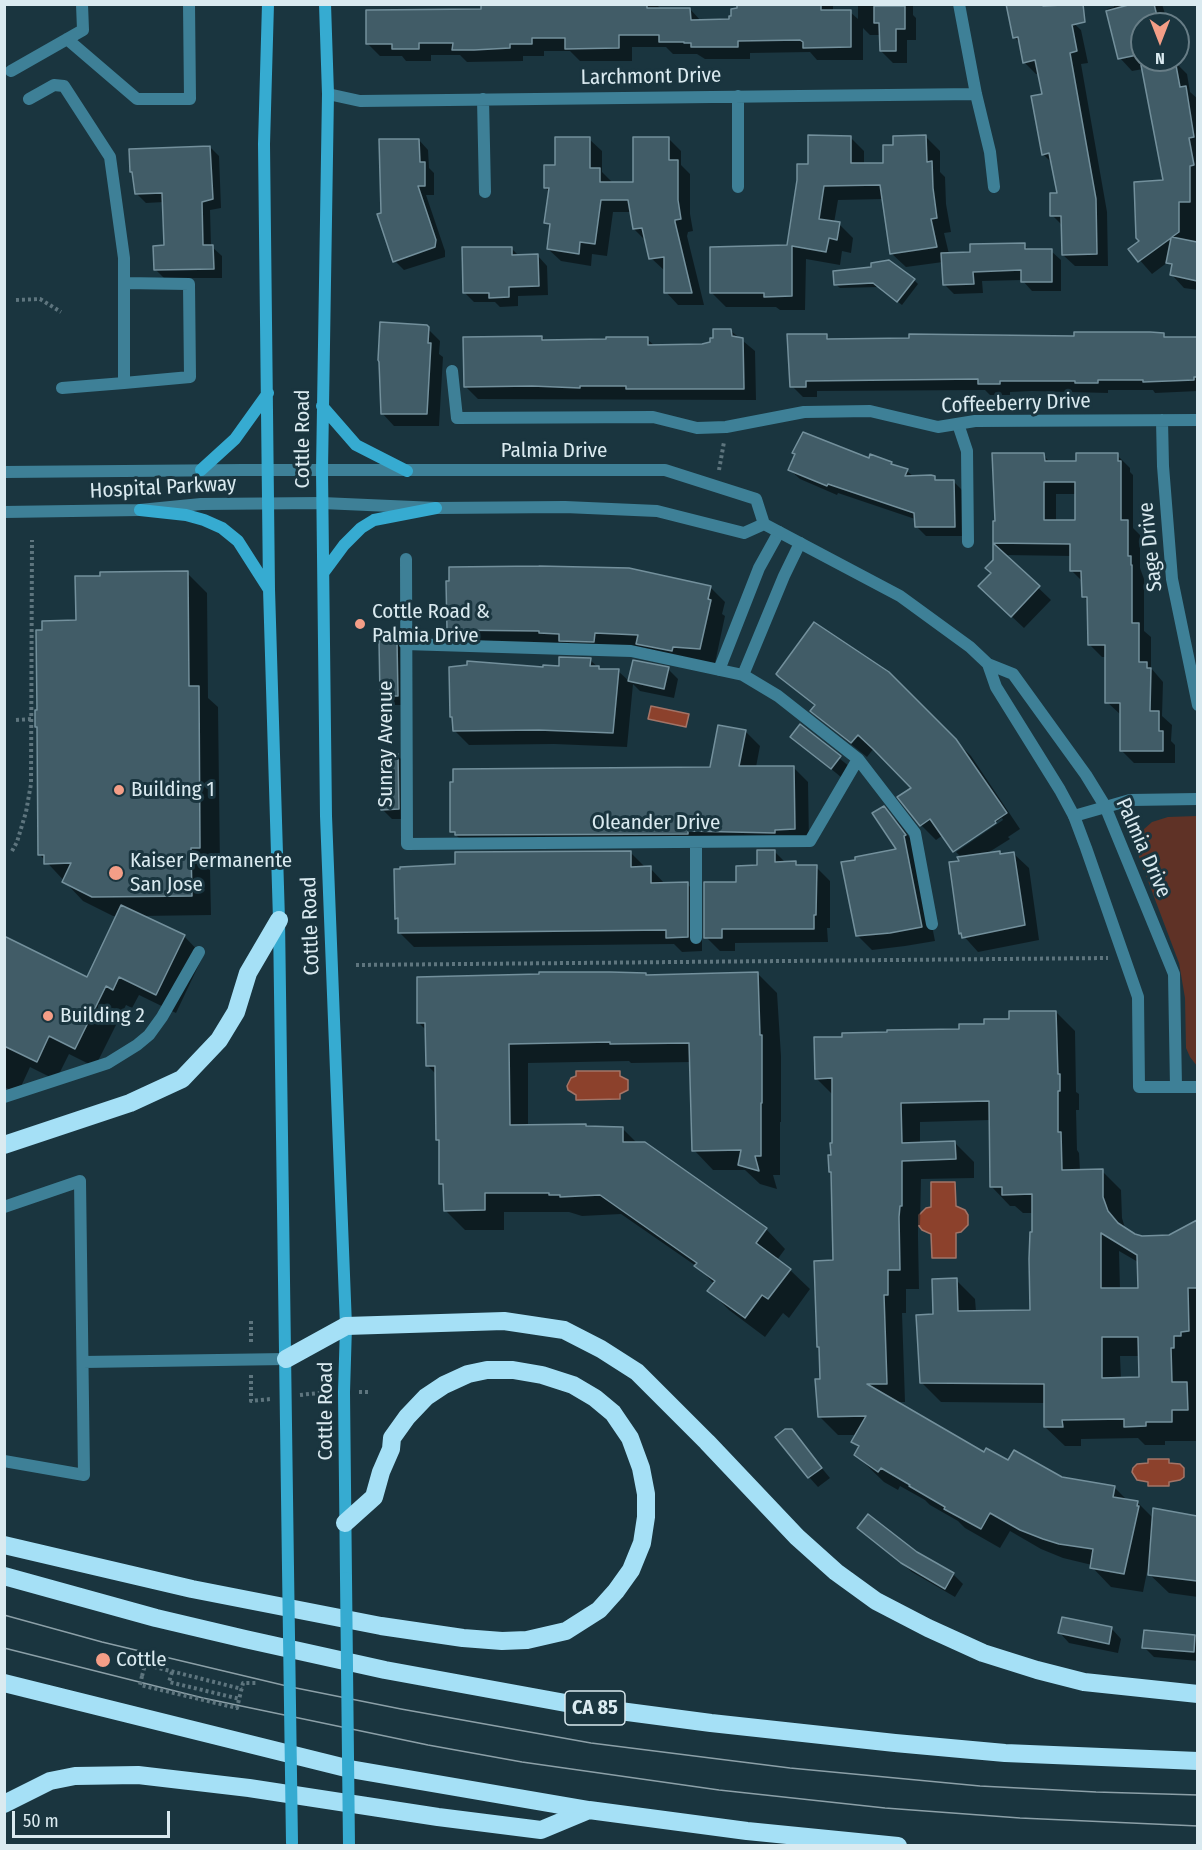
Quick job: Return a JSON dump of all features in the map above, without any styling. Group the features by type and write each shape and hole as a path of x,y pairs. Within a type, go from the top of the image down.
{"highway":[{"path":"4,1145 130,1103 182,1079 225,1031 236,1012 248,973 279,920"},
{"path":"286,1359 346,1326 504,1321 564,1330 601,1349 637,1372 797,1537 836,1572 876,1601 927,1628 983,1653 1037,1670 1084,1682 1197,1694"},
{"path":"4,1545 192,1589 381,1626 463,1638 518,1640 566,1631 599,1610 610,1598 631,1570 642,1543 646,1517 646,1494 641,1468 630,1438 613,1413 595,1398 573,1385 542,1374 513,1370 487,1370 468,1374 444,1385 426,1397 407,1417 392,1438 391,1449 374,1497 345,1523"},
{"name":"CA 85","path":"4,1576 156,1618 245,1639 385,1670 582,1706 711,1723 1005,1753 1197,1761"},
{"path":"4,1683 350,1769 589,1810 747,1831 898,1845"},
{"path":"4,1804 50,1781 75,1776 138,1775 249,1788 541,1830 589,1810"}],"main road":[{"name":"Cottle Road","path":"268,4 264,144 269,589 279,920 292,1844"},
{"name":"Cottle Road","path":"325,4 328,94 322,503 326,816 346,1326 345,1523 349,1845"},
{"path":"201,470 236,439 268,393"},
{"path":"322,406 356,445 407,471"},
{"path":"324,572 344,545 367,524 391,516 436,508"},
{"path":"140,510 186,515 222,528 238,541 269,589"}],"street":[{"path":"11,71 83,30 82,4"},
{"path":"67,39 137,99 190,99 189,4"},
{"path":"959,4 990,153 993,187"},
{"path":"29,99 54,85 64,86 110,157 124,258 124,383"},
{"name":"Larchmont Drive","path":"328,94 360,101 976,94"},
{"path":"738,96 738,188"},
{"path":"483,99 485,192"},
{"path":"62,388 190,377 189,284 124,283"},
{"name":"Coffeeberry Drive","path":"452,371 457,418 653,417 697,428 726,427 804,412 870,411 938,427 975,422 1197,420"},
{"name":"Sage Drive","path":"1162,420 1163,466 1172,579 1197,705"},
{"path":"958,424 967,451 968,542"},
{"name":"Hospital Parkway","path":"4,472 322,470"},
{"name":"Palmia Drive","path":"322,470 665,470 756,500 764,524 900,596 970,647 988,664 1013,674 1086,775 1105,806 1174,974 1176,1087 1139,1087 1138,997 1125,958 1074,816 996,687 988,664"},
{"path":"322,503 436,508 565,507 657,511 744,533 764,524"},
{"name":"Hospital Parkway","path":"4,512 140,510 201,504 322,503"},
{"path":"719,670 759,568 779,532"},
{"path":"743,675 783,576 800,543"},
{"name":"Sunray Avenue","path":"406,559 406,844"},
{"path":"405,644 631,651 743,675 778,696 858,759 915,833 932,924"},
{"name":"Oleander Drive","path":"406,844 810,842 858,759"},
{"path":"1074,816 1130,800 1197,799"},
{"path":"696,842 696,938"},
{"path":"4,1096 108,1063 137,1045 149,1035 162,1017 199,952"},
{"path":"1176,1087 1197,1087"},
{"path":"4,1207 80,1181 84,1475 4,1461"},
{"path":"83,1362 286,1359"}],"path":[{"path":"16,300 40,299 61,312"},
{"path":"715,486 726,427"},
{"path":"12,851 23,822 31,784 32,540"},
{"path":"16,720 32,719"},
{"path":"356,965 1125,958"},
{"path":"251,1401 316,1392 371,1392"},
{"path":"118,1658 242,1689"},
{"path":"145,1665 140,1685 237,1708 243,1683 257,1683"},
{"path":"172,1672 170,1682 240,1699"}],"shaded area":[{"path":"651,706 689,714 686,727 648,719"},
{"path":"1198,816 1197,1066 1186,1048 1185,998 1179,963 1139,857 1138,848 1143,830 1152,822 1168,817"},
{"path":"576,1071 620,1071 620,1076 628,1080 628,1090 620,1094 620,1099 576,1100 576,1095 568,1090 567,1086 571,1078 576,1076"},
{"path":"931,1182 955,1182 956,1206 965,1210 968,1215 968,1225 961,1232 956,1233 956,1258 932,1258 931,1234 919,1226 919,1215 926,1208 931,1207"},
{"path":"1148,1459 1169,1459 1169,1463 1180,1464 1184,1468 1184,1477 1169,1482 1169,1486 1148,1486 1148,1482 1137,1480 1132,1472 1137,1464 1148,1463"}],"building":[{"path":"481,4 647,4 647,8 690,8 691,20 729,19 731,9 737,8 737,4 821,4 821,10 851,10 851,47 803,48 803,42 800,40 738,41 738,47 691,47 691,43 659,42 659,35 619,35 619,48 565,49 565,38 532,38 532,44 510,44 510,48 474,50 452,50 453,43 419,43 419,49 392,49 392,44 366,44 366,10 481,9"},
{"path":"1006,4 1042,4 1043,6 1083,4 1085,22 1072,25 1077,51 1070,53 1096,199 1097,254 1062,255 1061,216 1050,216 1050,193 1057,193 1049,153 1042,155 1031,96 1042,94 1035,60 1023,63 1018,37 1013,38"},
{"path":"1132,4 1154,4 1156,12 1130,12 1130,56 1118,59 1106,11"},
{"path":"874,6 905,6 905,29 896,29 896,51 880,51 879,23 874,23"},
{"path":"1142,72 1177,72 1180,87 1186,86 1194,137 1189,138 1194,165 1190,166 1190,202 1179,202 1179,232 1172,237 1197,242 1197,281 1170,275 1172,264 1166,263 1171,238 1138,262 1128,249 1139,241 1136,238 1134,182 1163,180"},
{"path":"808,135 851,136 851,163 883,163 883,145 893,145 893,136 926,135 927,162 932,161 937,218 931,219 937,247 890,254 880,185 824,186 819,219 840,222 837,240 829,238 826,252 792,246 792,296 764,297 764,293 710,293 710,247 787,245 797,180 797,164 808,164"},
{"path":"555,137 590,137 590,168 600,168 600,182 633,182 633,137 669,137 669,160 678,160 678,200 681,219 675,222 692,293 664,293 664,257 649,259 642,228 633,229 628,200 601,200 595,244 580,242 579,254 547,249 550,224 544,223 549,188 544,188 544,165 555,165"},
{"path":"379,139 419,139 420,162 425,162 425,186 418,186 436,240 435,247 393,262 377,214 381,213"},
{"path":"210,146 213,199 202,202 203,245 213,245 214,269 154,270 153,246 164,245 162,193 135,194 132,172 130,172 129,149"},
{"path":"1025,243 1025,249 1052,249 1052,282 1021,282 1021,270 973,272 974,284 943,285 941,253 970,252 970,244"},
{"path":"462,247 512,247 512,255 538,254 539,286 509,287 509,297 489,298 489,293 463,293"},
{"path":"889,260 915,279 897,302 873,283 834,285 833,271 871,267 871,263"},
{"path":"380,322 429,327 428,343 431,343 427,414 381,414 378,360"},
{"path":"713,329 731,329 732,336 743,338 744,389 626,389 626,386 464,387 463,337 542,336 542,340 648,337 648,345 702,344 710,342 710,338 713,338"},
{"path":"1074,332 1150,332 1164,333 1164,337 1197,337 1197,377 1194,377 1194,380 1143,382 1143,380 1098,380 1098,383 1000,381 1000,384 978,384 978,379 806,381 806,387 790,387 787,334 827,334 827,339 909,338 909,334 1074,336"},
{"path":"803,432 869,458 870,454 892,462 891,464 908,469 905,476 931,475 935,476 935,480 954,480 955,527 915,527 914,513 828,484 827,486 788,470 795,454 792,453"},
{"path":"992,453 1044,453 1045,461 1076,461 1076,453 1118,453 1118,461 1121,461 1121,520 1128,520 1128,556 1131,556 1132,565 1132,623 1139,623 1139,662 1147,662 1147,668 1151,668 1150,711 1159,711 1159,731 1163,731 1163,751 1120,751 1120,703 1105,703 1105,645 1088,645 1087,597 1082,597 1081,571 1070,571 1070,544 993,543 993,521 995,521","holes":["1044,482 1075,482 1075,520 1044,520"]},
{"path":"993,543 1040,586 1011,617 978,586 991,573 985,568 993,560"},
{"path":"449,567 629,568 711,586 708,599 711,600 700,649 673,647 672,651 636,644 638,635 595,633 594,642 559,641 559,634 539,633 539,631 447,630 446,581 449,581"},
{"name":"Building 1","path":"188,571 189,686 199,686 200,848 191,848 192,896 92,897 62,882 71,863 44,864 44,855 38,855 37,727 35,727 35,710 37,710 36,630 42,630 42,621 76,620 75,576 100,576 100,572"},
{"path":"814,622 889,672 956,739 1007,813 953,852 930,819 920,826 897,797 911,788 858,735 851,743 810,711 815,705 776,674"},
{"path":"379,641 397,641 398,696 380,696"},
{"path":"559,657 591,658 590,666 599,666 599,669 619,669 613,733 539,730 453,731 452,717 450,717 449,667 467,665 467,661 543,667 543,665 559,666"},
{"path":"633,660 669,667 664,689 628,681"},
{"path":"800,724 841,756 831,769 790,737"},
{"path":"718,725 746,730 739,766 794,766 795,829 775,830 775,833 688,831 688,834 455,835 455,832 450,832 450,782 453,782 453,769 710,767"},
{"path":"381,754 398,754 399,809 381,810"},
{"path":"884,806 906,835 904,836 922,927 856,936 841,862 896,849 872,813"},
{"path":"757,850 775,850 775,862 796,861 796,865 817,865 814,929 722,929 722,938 704,938 704,882 736,882 736,866 757,865"},
{"path":"631,851 631,867 651,866 651,883 688,882 688,937 666,938 666,930 398,933 398,918 395,919 394,869 455,864 455,852"},
{"path":"1000,851 1000,854 1014,852 1025,925 962,938 961,933 959,934 949,862 959,861 957,857"},
{"path":"121,905 185,935 156,995 119,977 113,990 106,986 75,1049 49,1036 37,1062 4,1046 4,936 87,977"},
{"path":"539,972 646,973 646,975 758,972 760,1035 762,1035 762,1103 761,1156 755,1156 759,1171 738,1165 741,1150 692,1151 689,1043 509,1044 510,1125 586,1124 586,1126 623,1127 623,1142 645,1142 767,1228 756,1243 791,1269 768,1299 762,1295 745,1318 707,1291 715,1281 694,1266 697,1263 600,1195 560,1197 560,1195 549,1195 549,1193 485,1193 485,1210 444,1211 443,1184 439,1184 439,1140 436,1140 435,1066 426,1066 425,1023 417,1023 417,977 539,974"},
{"path":"1009,1011 1056,1011 1058,1074 1060,1074 1058,1132 1061,1132 1062,1170 1103,1169 1103,1197 1108,1211 1118,1223 1135,1234 1169,1235 1197,1220 1197,1288 1188,1288 1189,1331 1181,1332 1181,1336 1174,1336 1174,1348 1171,1348 1172,1382 1187,1382 1188,1410 1172,1410 1172,1422 1146,1422 1146,1426 1124,1427 1124,1419 1062,1420 1063,1427 1044,1427 1044,1384 920,1383 916,1315 933,1314 932,1279 957,1278 958,1311 1030,1310 1029,1259 1032,1194 1002,1195 1002,1187 990,1187 989,1101 901,1103 902,1143 955,1141 956,1159 902,1161 902,1206 900,1206 899,1217 900,1270 888,1270 888,1295 884,1295 887,1384 867,1384 984,1452 986,1448 1008,1460 1014,1450 1062,1477 1115,1486 1113,1497 1138,1501 1137,1506 1139,1506 1124,1574 1090,1568 1093,1549 1043,1539 1020,1530 990,1513 981,1529 944,1509 945,1507 881,1468 878,1472 854,1455 859,1446 851,1442 866,1416 818,1417 815,1379 820,1379 814,1261 833,1260 831,1172 829,1172 828,1155 831,1155 830,1143 832,1143 832,1078 815,1079 814,1037 842,1037 842,1033 887,1032 887,1030 959,1029 959,1024 984,1024 984,1019 1009,1019","holes":["1101,1233 1137,1255 1138,1288 1101,1288","1102,1337 1138,1337 1139,1377 1102,1378"]},
{"path":"785,1429 792,1429 822,1468 808,1478 775,1437"},
{"path":"1153,1508 1197,1516 1197,1581 1148,1575"},
{"path":"868,1514 917,1552 954,1573 945,1589 901,1563 857,1528"},
{"path":"1062,1617 1112,1627 1109,1644 1058,1633"},
{"path":"1144,1630 1195,1635 1194,1652 1142,1648"}],"tram line":[{"path":"4,1615 102,1642 291,1687 591,1743 790,1768 980,1786 1198,1795"},
{"path":"4,1648 203,1698 428,1745 522,1762 719,1790 885,1808 1020,1818 1198,1826"}],"place":[{"name":"Cottle Road & Palmia Drive","path":"360,624"},
{"name":"Building 1","path":"119,790"},
{"name":"Kaiser Permanente San Jose","path":"116,873"},
{"name":"Building 2","path":"48,1016"},
{"name":"Cottle","path":"103,1660"}]}
